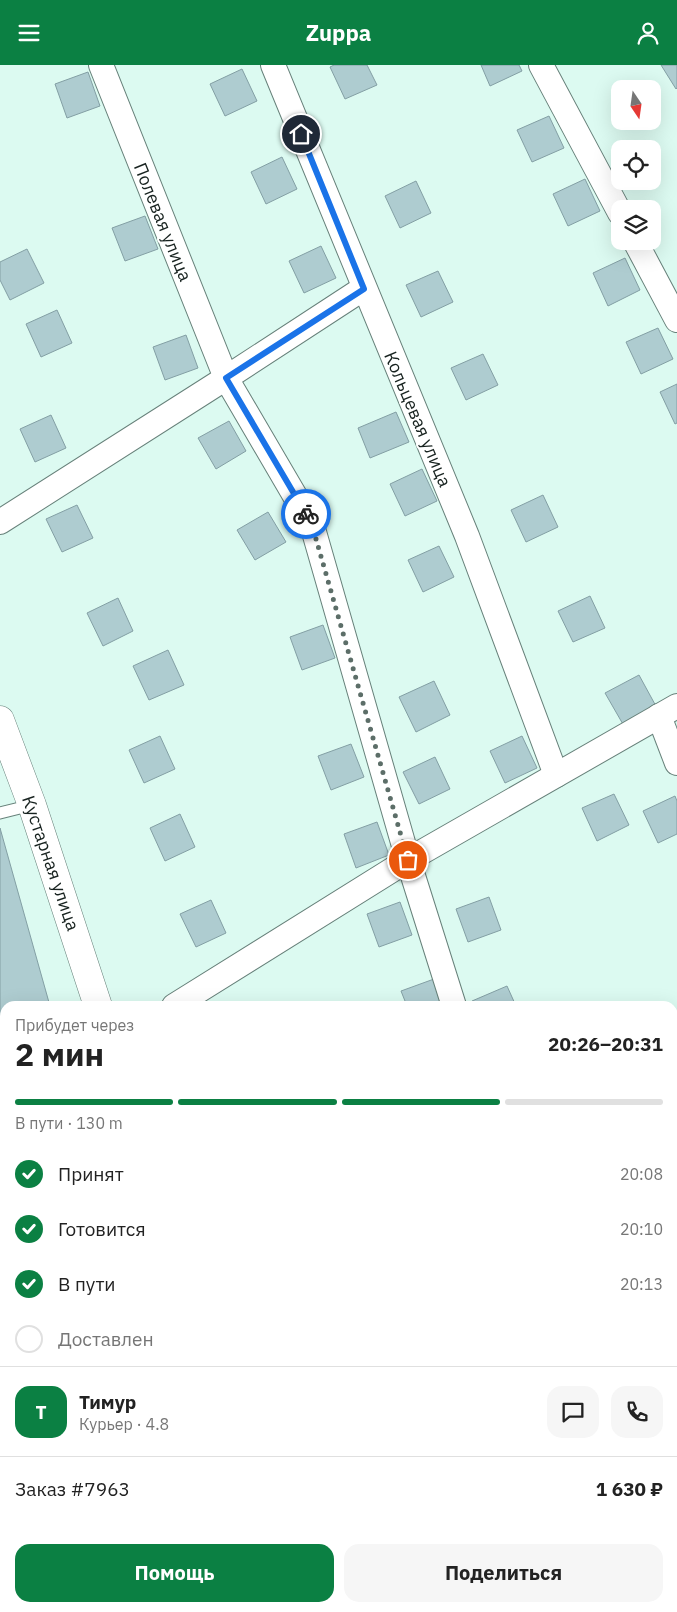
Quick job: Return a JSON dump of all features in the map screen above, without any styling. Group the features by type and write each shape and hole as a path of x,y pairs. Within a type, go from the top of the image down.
{"main road":[{"name":"Кустарная улица","path":"1,727 32,805 96,1001"}],"street":[{"name":"Полевая улица","path":"100,65 226,378 312,525 408,860 452,1001"},
{"name":"Кольцевая улица","path":"273,65 467,536 556,775"},
{"path":"541,65 613,200"},
{"path":"640,250 677,320"},
{"path":"0,523 364,289"},
{"path":"182,1001 408,860 668,711 677,763"}],"lane":[{"path":"0,813 32,805"}],"building":[{"path":"334,65 367,65 377,85 345,99 330,67"},
{"path":"481,65 519,65 522,71 490,86"},
{"path":"661,65 677,65 676,89"},
{"path":"242,69 257,101 225,116 210,84"},
{"path":"88,72 100,106 67,118 55,84"},
{"path":"549,116 564,148 532,162 517,130"},
{"path":"282,157 297,189 266,204 251,172"},
{"path":"585,179 600,211 568,226 553,194"},
{"path":"416,181 431,213 400,228 385,196"},
{"path":"145,216 158,249 125,261 112,228"},
{"path":"321,246 336,278 304,293 289,261"},
{"path":"27,249 44,283 10,300 0,280 0,262"},
{"path":"625,258 640,290 608,306 593,273"},
{"path":"438,271 453,302 421,317 406,285"},
{"path":"57,310 72,343 41,357 26,324"},
{"path":"658,328 673,359 641,374 626,342"},
{"path":"186,335 198,368 165,380 153,347"},
{"path":"483,354 498,385 466,400 451,368"},
{"path":"677,384 677,423 675,424 660,392"},
{"path":"396,412 409,442 370,458 358,428"},
{"path":"51,415 66,448 35,462 20,429"},
{"path":"229,421 246,451 216,469 198,438"},
{"path":"422,469 437,501 405,516 390,484"},
{"path":"543,495 558,527 526,542 511,510"},
{"path":"77,505 93,538 62,552 46,519"},
{"path":"268,512 286,542 255,560 237,530"},
{"path":"439,546 454,577 423,592 408,560"},
{"path":"590,596 605,628 573,642 558,611"},
{"path":"118,598 133,631 103,646 87,613"},
{"path":"323,625 335,658 302,670 290,637"},
{"path":"168,650 184,685 149,700 133,666"},
{"path":"639,675 657,708 624,726 605,693"},
{"path":"434,681 450,715 416,732 399,697"},
{"path":"160,736 175,769 144,783 129,750"},
{"path":"522,736 537,768 505,783 490,751"},
{"path":"351,744 364,777 331,790 318,756"},
{"path":"435,757 450,789 419,804 403,772"},
{"path":"614,794 629,825 597,841 582,808"},
{"path":"675,796 677,801 677,834 658,843 643,811"},
{"path":"180,814 195,847 165,861 150,828"},
{"path":"377,822 389,855 356,868 344,834"},
{"path":"0,828 49,1001 0,1001"},
{"path":"489,897 501,930 468,942 456,909"},
{"path":"211,900 226,933 196,947 180,914"},
{"path":"400,902 412,935 379,947 367,914"},
{"path":"434,979 442,1001 405,1001 401,991"},
{"path":"507,986 514,1001 472,1001"}],"way so far":[{"path":"306,514 312,525 353,664 408,860"}],"route":[{"path":"301,134 364,289 226,378 306,514"}]}
